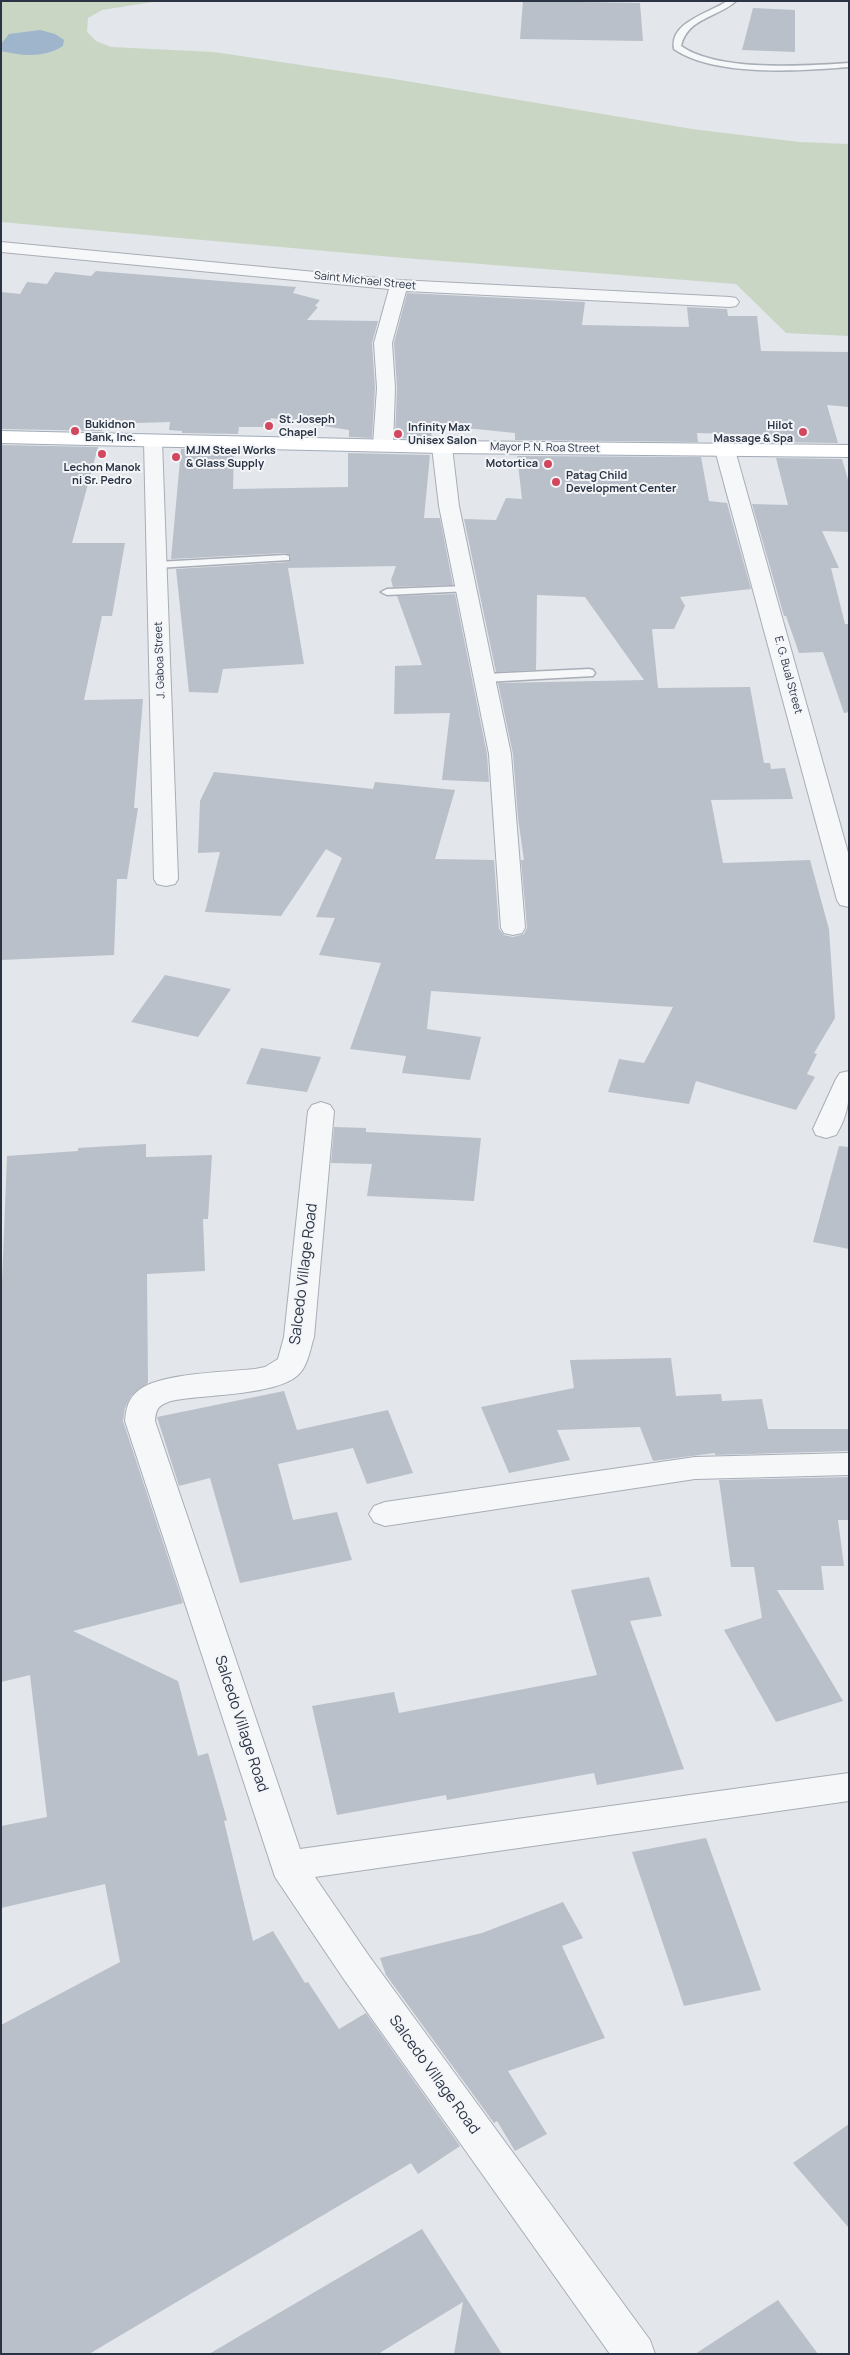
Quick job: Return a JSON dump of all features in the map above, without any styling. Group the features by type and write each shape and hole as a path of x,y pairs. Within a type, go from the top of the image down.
{"main road":[{"name":"Mayor P. N. Roa Street","path":"1,437 442,447 849,451"}],"street":[{"name":"Saint Michael Street","path":"1,247 400,285 730,302"},
{"path":"383,445 386,388 383,343 400,285"},
{"name":"J. Gaboa Street","path":"153,440 166,879"},
{"path":"442,447 449,506 500,754 514,928"},
{"name":"E. G. Bual Street","path":"726,450 849,900"},
{"path":"826,1129 849,1079"},
{"name":"Salcedo Village Road","path":"321,1111 299,1337 286,1369 270,1376 170,1390 152,1395 142,1404 140,1421 288,1866 362,1975 635,2354"},
{"path":"385,1514 695,1468 849,1464"},
{"path":"288,1866 849,1787"}],"lane":[{"path":"732,1 724,8 686,27 678,37 677,47 683,54 695,59 722,64 756,66 849,65"},
{"path":"157,565 285,558"},
{"path":"387,592 465,589"},
{"path":"485,678 589,673"}],"green space":[{"path":"1,1 159,1 102,10 88,18 87,32 96,41 111,47 214,52 394,79 692,129 799,142 849,144 849,336 786,333 736,284 404,258 1,222"}],"water":[{"path":"40,30 55,34 64,40 63,46 48,53 33,55 1,51 1,44 9,34"}],"building":[{"path":"523,1 640,3 643,41 520,39"},
{"path":"753,8 795,10 795,52 742,50"},
{"path":"96,271 296,287 293,293 320,300 315,306 318,307 307,320 378,321 372,343 375,388 372,438 349,437 349,430 271,418 268,427 239,427 238,434 182,433 182,431 169,430 170,422 104,424 102,431 1,429 1,292 20,294 27,282 47,284 55,272 91,276"},
{"path":"407,293 585,302 582,325 689,327 687,307 727,309 728,316 757,316 761,351 849,352 849,407 827,405 838,443 773,442 771,435 697,433 698,442 515,440 515,433 436,425 436,429 432,429 431,439 395,438 397,388 394,343"},
{"path":"1,445 98,447 72,543 125,543 112,616 102,616 84,700 143,699 134,808 138,808 127,879 117,879 114,955 1,960"},
{"path":"181,449 234,450 233,489 348,487 348,453 430,455 424,518 440,518 453,585 393,587 391,580 396,566 288,568 304,664 223,669 218,693 189,692 176,569 289,562 291,556 285,553 171,559"},
{"path":"517,456 701,457 709,501 727,503 751,589 680,597 685,606 674,629 652,629 658,688 750,687 764,763 770,763 771,769 785,768 793,799 711,800 723,863 810,860 829,929 835,1018 814,1053 817,1054 807,1074 815,1077 796,1110 696,1081 689,1104 608,1092 619,1059 644,1063 673,1007 431,991 427,1029 481,1037 470,1080 402,1073 406,1056 350,1049 381,963 319,955 335,918 316,917 342,858 326,849 281,916 205,912 220,852 198,853 200,801 214,772 373,789 375,782 455,790 435,859 494,860 499,929 504,935 513,937 524,934 527,928 521,860 524,860 518,818 513,754 498,683 644,680 585,597 537,595 536,670 496,672 464,519 496,520 506,498 522,499"},
{"path":"776,458 842,459 849,483 849,532 822,531 839,568 831,568 845,624 849,624 849,712 844,713 823,652 799,653 786,616 784,616 752,504 788,505"},
{"path":"455,594 487,754 489,782 442,780 450,713 394,714 395,666 422,665 397,596"},
{"path":"165,975 231,989 198,1037 131,1022"},
{"path":"261,1048 321,1057 307,1092 246,1084"},
{"path":"334,1127 366,1128 366,1132 481,1138 474,1201 367,1196 372,1164 331,1163"},
{"path":"146,1144 146,1157 212,1155 208,1219 203,1219 205,1271 147,1274 148,1383 131,1396 125,1408 123,1421 183,1603 73,1631 178,1681 198,1756 208,1753 227,1820 224,1821 253,1941 273,1931 305,1983 308,1982 339,2029 366,2013 460,2146 418,2174 411,2163 89,2354 1,2354 1,2025 120,1962 105,1884 1,1908 1,1826 47,1817 30,1675 1,1682 1,1307 7,1156 78,1151 78,1148"},
{"path":"839,1146 849,1147 849,1249 813,1242"},
{"path":"671,1358 676,1396 721,1394 722,1401 762,1399 768,1429 849,1429 849,1451 715,1455 715,1453 653,1461 640,1427 557,1430 570,1460 509,1473 481,1407 574,1388 570,1360"},
{"path":"284,1391 297,1430 388,1410 413,1473 367,1484 353,1448 278,1464 293,1520 337,1512 352,1560 240,1583 210,1478 179,1486 157,1417"},
{"path":"849,1477 849,1520 838,1520 844,1566 821,1566 824,1590 777,1590 843,1701 776,1722 724,1630 762,1618 754,1567 731,1567 719,1480"},
{"path":"649,1577 662,1616 630,1621 684,1769 597,1785 594,1773 447,1800 446,1795 337,1815 312,1706 394,1692 399,1713 597,1675 571,1590"},
{"path":"706,1838 761,1990 684,2006 632,1852"},
{"path":"563,1902 583,1938 562,1946 605,2038 508,2071 547,2134 515,2151 497,2121 494,2123 386,1975 380,1958 482,1933"},
{"path":"849,2124 849,2228 793,2163"},
{"path":"422,2229 502,2354 454,2354 463,2302 378,2354 209,2354"},
{"path":"778,2300 818,2354 695,2354"}],"place":[{"name":"St. Joseph Chapel","path":"269,426"},
{"name":"Bukidnon Bank, Inc.","path":"75,431"},
{"name":"Hilot Massage & Spa","path":"803,432"},
{"name":"Infinity Max Unisex Salon","path":"398,434"},
{"name":"Lechon Manok ni Sr. Pedro","path":"102,454"},
{"name":"MJM Steel Works & Glass Supply","path":"176,457"},
{"name":"Motortica","path":"548,464"},
{"name":"Patag Child Development Center","path":"556,482"}]}
